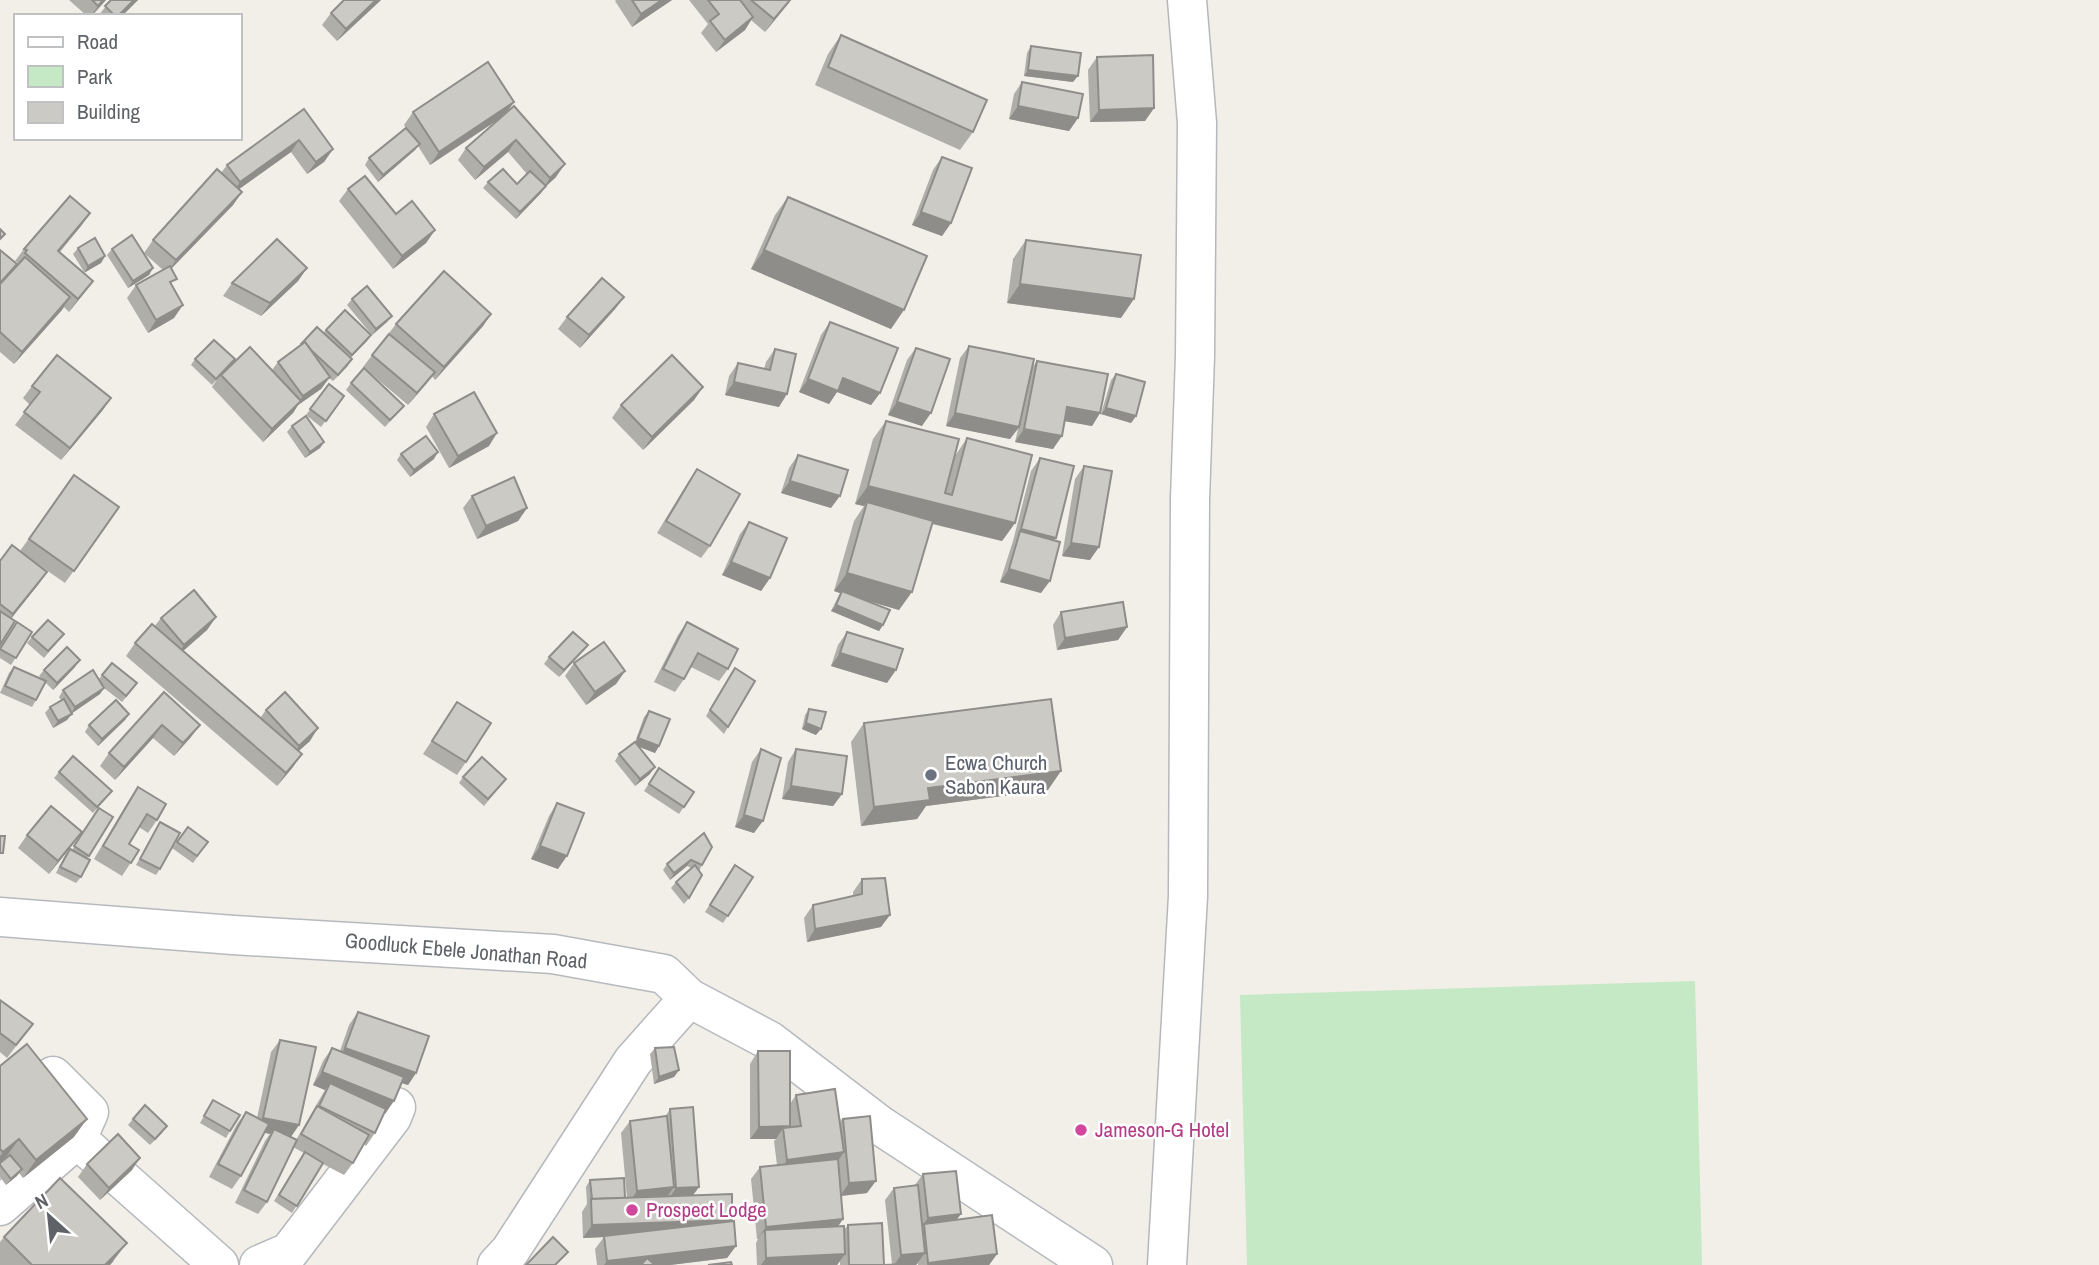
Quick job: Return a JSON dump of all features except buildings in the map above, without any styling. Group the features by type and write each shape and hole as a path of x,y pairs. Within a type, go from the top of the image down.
{"street":[{"path":"1167,1265 1188,896 1190,499 1195,356 1197,123 1187,0"},
{"name":"Goodluck Ebele Jonathan Road","path":"0,917 220,934 553,954 664,974 689,998 770,1041 881,1126 1093,1265"},
{"path":"497,1265 510,1251 633,1061 689,998"},
{"path":"0,1206 77,1139 89,1112 53,1076"},
{"path":"259,1265 289,1252 392,1117 396,1107"},
{"path":"77,1139 219,1265"}],"green space":[{"path":"1695,981 1702,1265 1247,1265 1240,995"}],"place":[{"name":"Ecwa Church Sabon Kaura","path":"931,775"},
{"name":"Jameson-G Hotel","path":"1081,1130"},
{"name":"Prospect Lodge","path":"632,1210"}]}
